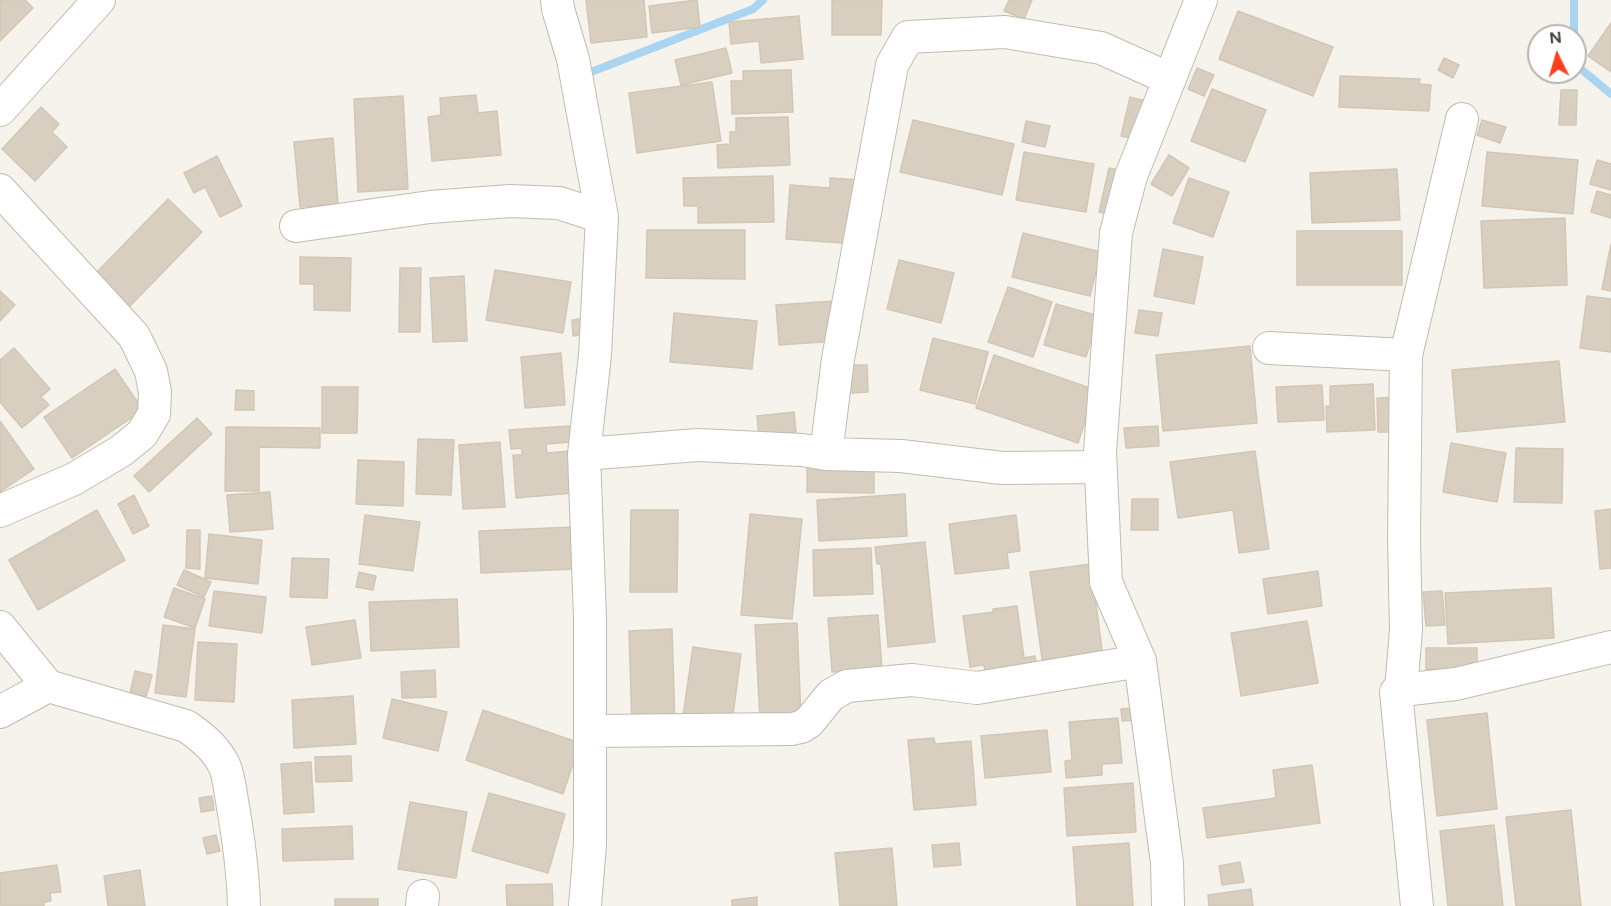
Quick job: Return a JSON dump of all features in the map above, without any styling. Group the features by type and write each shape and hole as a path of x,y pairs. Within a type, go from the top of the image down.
{"street":[{"path":"0,110 99,0"},
{"path":"557,0 573,58 602,217 595,355 584,454 590,618 590,844 585,906"},
{"path":"1168,906 1167,863 1140,661 1106,582 1100,452 1116,233 1131,176 1201,0"},
{"path":"826,454 838,359 892,65 908,37 1005,32 1101,48 1170,80"},
{"path":"1401,690 1406,630 1404,539 1406,355 1462,119"},
{"path":"0,190 134,336 150,371 155,392 154,414 142,434 121,451 74,479 0,511"},
{"path":"296,226 430,207 510,201 560,203 602,217"},
{"path":"1269,348 1406,355"},
{"path":"584,454 698,445 801,450 826,454 901,456 1002,468 1100,467"},
{"path":"0,627 48,686 186,726 203,738 218,755 228,777 235,818 244,906"},
{"path":"1418,906 1396,692 1456,684 1611,647"},
{"path":"590,731 792,729 809,722 831,695 847,686 912,680 977,688 1140,661"},
{"path":"0,712 48,686"}],"building":[{"path":"0,0 25,0 33,8 0,41"},
{"path":"586,0 644,0 647,37 591,43"},
{"path":"697,0 700,27 652,33 649,6"},
{"path":"832,0 882,0 881,35 832,35"},
{"path":"1009,0 1032,0 1024,19 1004,11"},
{"path":"1238,11 1333,47 1313,96 1219,59"},
{"path":"799,16 803,59 761,63 759,41 731,44 729,22"},
{"path":"1611,23 1611,72 1588,56"},
{"path":"726,48 732,73 681,85 675,60"},
{"path":"1444,58 1459,65 1453,78 1438,70"},
{"path":"1197,68 1214,75 1204,96 1188,89"},
{"path":"791,70 793,112 732,114 731,81 743,81 743,71"},
{"path":"1340,76 1420,79 1419,84 1431,85 1429,111 1339,107"},
{"path":"712,82 721,141 637,153 629,93"},
{"path":"1212,89 1266,110 1245,162 1191,141"},
{"path":"1561,90 1577,90 1576,125 1559,125"},
{"path":"476,95 478,113 497,111 501,155 432,161 428,117 441,115 440,98"},
{"path":"403,96 408,189 358,192 354,99"},
{"path":"1130,97 1149,102 1141,140 1121,136"},
{"path":"41,107 59,124 52,132 67,147 35,181 2,149"},
{"path":"788,117 790,165 718,168 717,145 730,144 730,132 736,132 736,118"},
{"path":"913,120 1014,144 1002,195 900,172"},
{"path":"1482,120 1506,127 1500,143 1477,135"},
{"path":"1026,121 1050,126 1045,147 1022,142"},
{"path":"333,138 338,204 300,207 294,142"},
{"path":"1024,152 1094,164 1086,212 1016,200"},
{"path":"1487,152 1578,160 1573,214 1482,206"},
{"path":"1169,155 1189,168 1172,196 1151,184"},
{"path":"217,156 242,206 220,217 205,187 194,193 184,173"},
{"path":"1597,160 1611,164 1611,190 1590,184"},
{"path":"1109,168 1128,172 1117,216 1099,212"},
{"path":"1397,169 1400,220 1312,223 1310,173"},
{"path":"773,176 774,222 698,223 698,206 684,206 683,178"},
{"path":"830,178 861,180 857,244 786,239 790,185 830,188"},
{"path":"1189,178 1229,192 1213,237 1173,223"},
{"path":"1597,191 1611,195 1611,218 1591,212"},
{"path":"168,199 202,232 127,309 93,276"},
{"path":"1565,218 1567,285 1484,288 1481,221"},
{"path":"647,230 745,230 745,279 646,278"},
{"path":"1297,231 1402,231 1402,285 1297,285"},
{"path":"1023,233 1101,252 1090,296 1012,277"},
{"path":"1611,244 1611,291 1602,289"},
{"path":"1163,249 1203,257 1194,304 1154,296"},
{"path":"300,257 351,258 350,311 314,310 314,284 300,284"},
{"path":"899,260 954,273 941,323 887,309"},
{"path":"400,268 421,268 420,332 399,332"},
{"path":"495,270 571,282 563,333 486,320"},
{"path":"464,276 467,341 433,342 430,278"},
{"path":"1008,287 1052,302 1033,357 988,342"},
{"path":"0,291 15,305 0,321"},
{"path":"1587,296 1611,299 1611,352 1580,348"},
{"path":"834,301 836,341 779,345 776,305"},
{"path":"1056,304 1099,316 1086,357 1044,345"},
{"path":"1139,310 1162,313 1158,336 1135,333"},
{"path":"674,313 757,321 752,369 670,362"},
{"path":"587,318 589,334 573,336 572,320"},
{"path":"933,338 988,352 975,404 920,390"},
{"path":"1250,346 1257,423 1163,431 1156,355"},
{"path":"14,348 50,389 41,397 49,405 22,428 0,402 0,360"},
{"path":"561,353 565,405 525,408 521,357"},
{"path":"994,355 1096,390 1078,443 976,408"},
{"path":"1559,361 1565,422 1457,432 1452,370"},
{"path":"851,365 867,365 868,392 852,393"},
{"path":"115,369 143,410 72,458 44,417"},
{"path":"1373,384 1375,430 1327,432 1326,406 1330,407 1330,386"},
{"path":"1322,385 1324,420 1278,422 1276,387"},
{"path":"322,387 358,387 357,433 322,433"},
{"path":"236,390 254,391 254,410 235,410"},
{"path":"1402,397 1403,432 1378,432 1377,398"},
{"path":"794,412 796,432 759,437 757,416"},
{"path":"197,418 212,434 149,492 134,476"},
{"path":"0,421 34,469 0,492"},
{"path":"569,426 571,442 546,444 547,453 570,451 573,493 516,498 513,455 522,455 522,448 511,449 509,430"},
{"path":"1158,426 1159,446 1126,448 1124,428"},
{"path":"226,427 320,428 320,448 259,447 259,491 225,491"},
{"path":"418,439 454,440 451,495 416,494"},
{"path":"500,442 505,507 463,509 459,445"},
{"path":"1451,443 1506,453 1497,502 1443,492"},
{"path":"1516,448 1563,449 1562,503 1514,502"},
{"path":"1255,451 1269,549 1239,553 1233,510 1178,518 1170,462"},
{"path":"358,460 404,462 403,506 356,504"},
{"path":"807,466 874,467 874,493 807,492"},
{"path":"270,492 273,529 230,532 227,495"},
{"path":"905,494 907,536 819,541 817,500"},
{"path":"134,495 149,526 133,534 118,504"},
{"path":"1132,499 1158,499 1158,530 1131,530"},
{"path":"1611,509 1611,568 1600,569 1595,511"},
{"path":"97,510 125,560 38,610 9,560"},
{"path":"631,510 678,510 677,592 630,592"},
{"path":"750,514 802,519 792,619 741,615"},
{"path":"365,515 420,522 413,571 359,564"},
{"path":"1016,515 1020,551 1007,553 1009,568 955,574 949,524"},
{"path":"574,527 575,569 481,573 479,531"},
{"path":"187,530 200,530 200,569 186,568"},
{"path":"209,534 262,540 258,584 205,578"},
{"path":"925,542 935,642 888,647 881,564 877,564 875,547"},
{"path":"871,548 873,594 814,596 813,550"},
{"path":"292,558 329,559 327,598 290,597"},
{"path":"1091,564 1103,658 1043,666 1030,572"},
{"path":"184,570 211,582 204,597 177,585"},
{"path":"1318,571 1322,606 1268,614 1263,579"},
{"path":"359,572 376,576 373,590 356,587"},
{"path":"174,588 205,599 195,628 164,617"},
{"path":"1551,588 1554,638 1448,644 1445,593"},
{"path":"214,591 266,597 262,633 209,626"},
{"path":"1442,591 1445,625 1426,626 1423,592"},
{"path":"457,599 459,647 371,651 369,602"},
{"path":"1017,606 1024,658 1035,656 1037,671 986,678 984,665 970,667 963,616"},
{"path":"878,615 882,669 832,672 828,618"},
{"path":"355,620 361,658 312,665 306,627"},
{"path":"1307,621 1318,683 1241,696 1231,633"},
{"path":"797,623 801,717 760,719 755,625"},
{"path":"163,625 195,629 186,697 155,693"},
{"path":"672,629 675,726 632,727 629,631"},
{"path":"198,642 237,644 234,702 195,700"},
{"path":"693,647 741,654 732,723 683,716"},
{"path":"1426,648 1477,648 1477,670 1426,670"},
{"path":"435,670 436,697 402,698 401,672"},
{"path":"135,671 152,675 146,697 130,693"},
{"path":"353,696 356,744 294,748 292,700"},
{"path":"392,699 447,712 438,751 383,738"},
{"path":"1135,708 1136,720 1122,721 1121,709"},
{"path":"483,710 580,743 563,794 466,760"},
{"path":"1487,713 1497,809 1437,816 1427,720"},
{"path":"1118,718 1122,763 1102,764 1102,775 1066,778 1065,761 1072,760 1069,722"},
{"path":"1047,730 1051,772 985,778 981,736"},
{"path":"934,738 935,744 971,741 976,805 914,810 908,740"},
{"path":"351,756 352,781 316,782 315,757"},
{"path":"311,762 314,812 284,814 281,764"},
{"path":"1312,765 1320,823 1207,838 1203,808 1276,798 1273,770"},
{"path":"1133,783 1136,832 1067,836 1064,788"},
{"path":"489,793 565,814 548,873 472,851"},
{"path":"212,796 214,810 201,812 199,798"},
{"path":"410,802 467,812 456,878 398,869"},
{"path":"1571,810 1581,906 1516,906 1506,817"},
{"path":"1494,825 1503,906 1448,906 1440,831"},
{"path":"352,826 353,859 283,861 282,829"},
{"path":"216,835 220,851 207,854 203,838"},
{"path":"959,843 961,865 934,867 932,845"},
{"path":"1129,843 1133,906 1077,906 1073,847"},
{"path":"892,848 897,906 840,906 835,853"},
{"path":"1240,862 1244,882 1222,885 1219,866"},
{"path":"57,865 61,892 50,893 51,901 44,902 44,906 0,906 0,873"},
{"path":"140,870 145,906 108,906 104,876"},
{"path":"552,884 553,906 507,906 506,885"},
{"path":"1251,889 1253,906 1209,906 1208,895"},
{"path":"757,897 757,906 732,906 732,900"},
{"path":"335,899 378,899 378,906 335,906"}],"waterway":[{"path":"591,72 753,9 763,0"},
{"path":"1574,0 1574,24"},
{"path":"1587,74 1611,94"}]}
